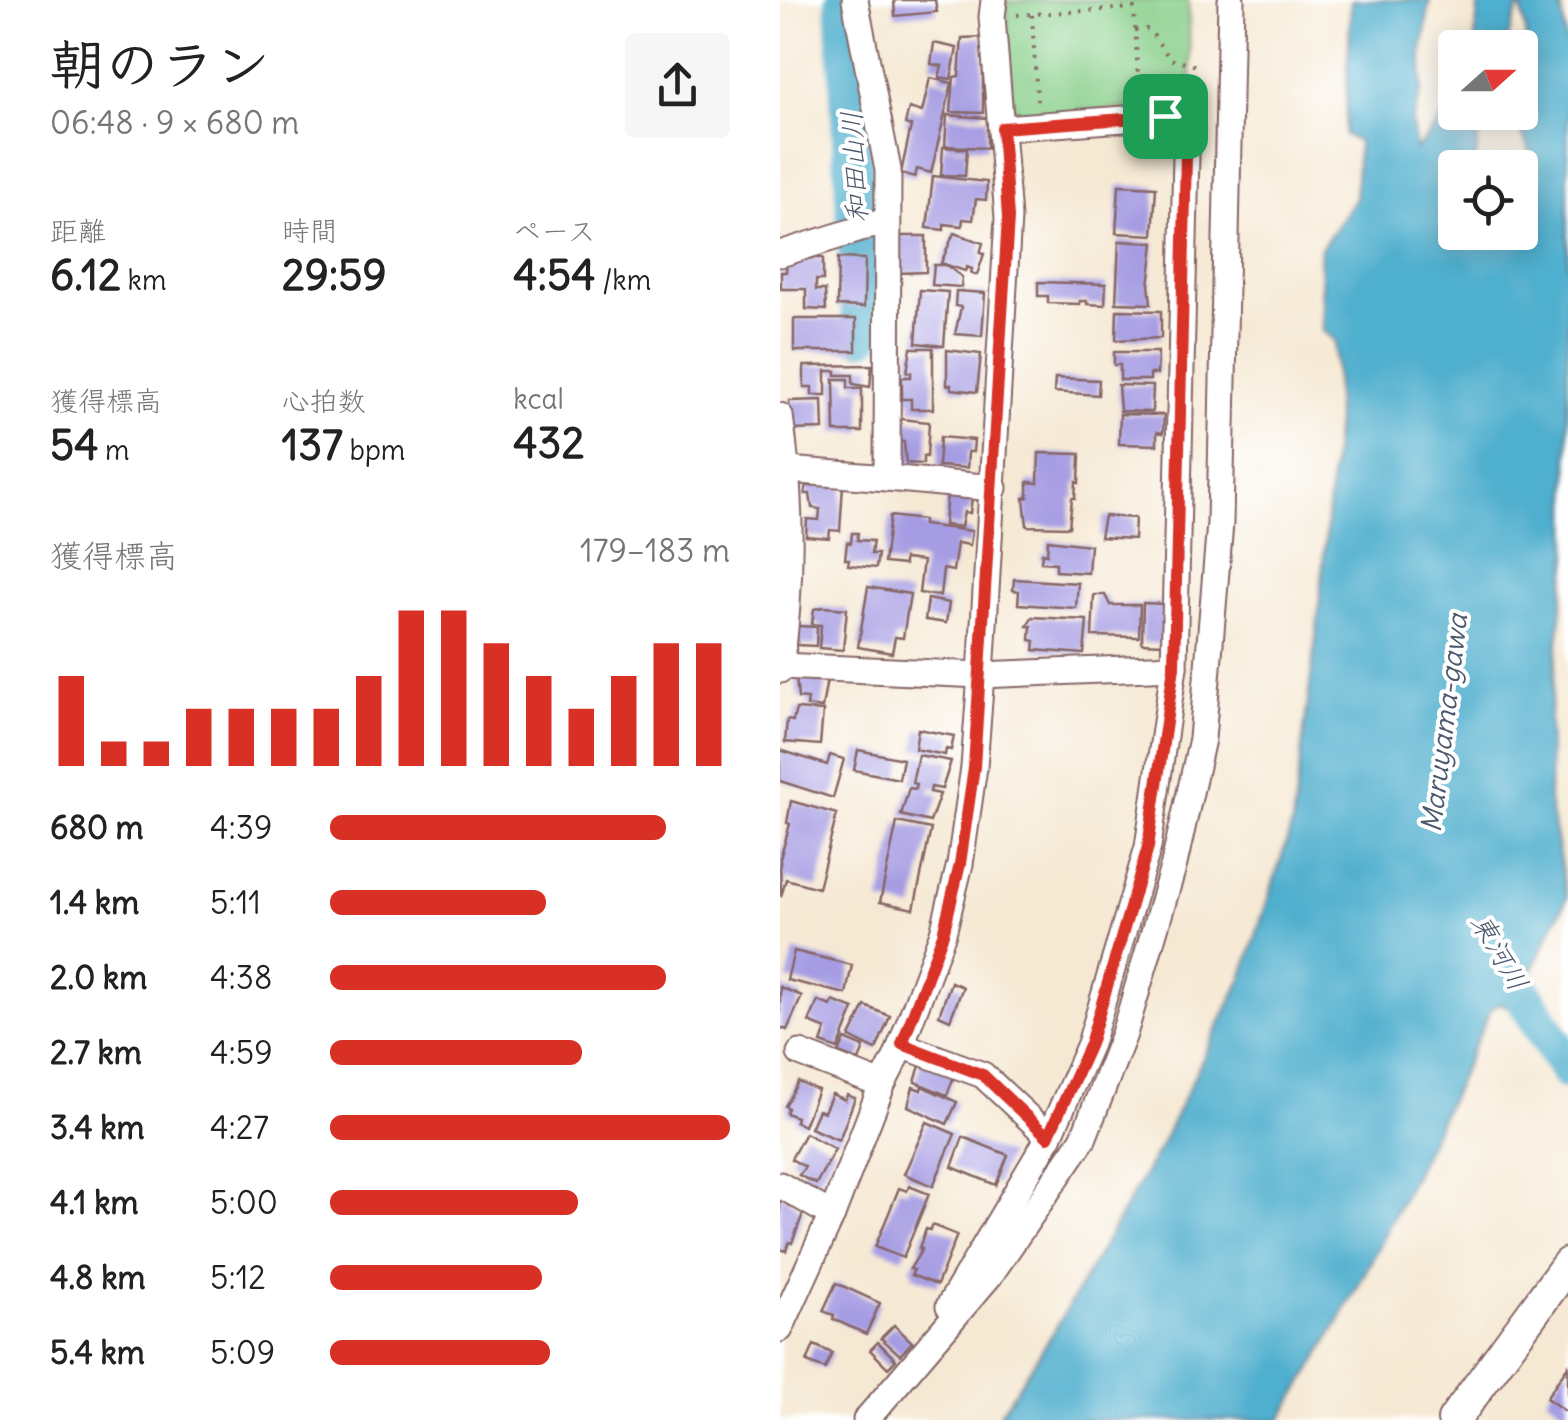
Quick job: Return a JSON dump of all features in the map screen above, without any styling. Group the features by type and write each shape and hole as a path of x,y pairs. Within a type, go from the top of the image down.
{"main road":[{"path":"1454,1420 1568,1264"}],"street":[{"path":"855,0 888,170 886,478"},
{"path":"866,1420 990,1276 1082,1139 1124,1034 1174,864 1202,739 1220,523 1231,0"},
{"path":"780,1329 902,1044 943,934 960,864 974,767 981,675 1008,218 993,8"},
{"path":"920,1358 1048,1137 1090,1044 1148,847 1174,667 1186,155 1182,129 1165,116 1002,128"},
{"path":"780,254 886,221"},
{"path":"780,416 788,470 788,569 780,668 981,675 1174,667"},
{"path":"788,470 994,488"},
{"path":"902,1044 983,1075 1048,1137"},
{"path":"800,1053 882,1085"},
{"path":"780,1185 832,1215"}],"path":[{"path":"993,8 1032,14 1134,8 1141,118"},
{"path":"1032,14 1038,126"},
{"path":"1136,30 1149,30 1170,59 1197,66"}],"green space":[{"path":"1188,0 1192,105 1013,115 1006,2"}],"water":[{"name":"Maruyama-gawa","path":"1351,0 1430,0 1422,53 1422,90 1412,122 1416,150 1438,123 1438,130 1479,130 1477,150 1438,150 1438,250 1538,250 1538,150 1529,150 1520,130 1538,130 1538,30 1526,30 1520,3 1511,30 1476,30 1479,0 1560,0 1568,50 1568,555 1550,713 1549,801 1567,898 1513,1009 1500,1003 1491,1009 1366,1270 1280,1420 996,1420 1053,1333 1161,1145 1243,976 1292,825 1317,630 1336,421 1335,341 1323,331 1320,250 1355,199 1358,142 1345,135"}],"building":[{"path":"894,0 935,0 937,12 895,16"},
{"path":"983,37 983,113 951,112 962,38"},
{"path":"934,43 957,48 951,79 939,77 942,66 931,64"},
{"path":"930,78 952,83 931,173 917,169 915,177 901,173 911,126 905,124 909,108 922,112"},
{"path":"947,115 987,118 987,148 945,146"},
{"path":"943,147 967,149 965,176 941,175"},
{"path":"933,176 987,182 986,200 976,199 973,220 963,219 962,226 944,224 944,230 927,228"},
{"path":"1119,185 1156,187 1153,235 1116,233"},
{"path":"954,233 983,243 980,253 984,254 977,275 967,267 965,271 941,263"},
{"path":"896,236 926,236 926,272 897,273"},
{"path":"1119,241 1154,243 1151,304 1116,303"},
{"path":"787,258 823,258 823,280 816,280 816,290 825,290 826,310 806,309 806,289 781,289 781,272 786,272"},
{"path":"838,258 865,259 864,307 837,306"},
{"path":"934,265 946,265 962,277 961,287 932,285"},
{"path":"1038,282 1106,284 1105,305 1087,301 1048,303 1048,296 1038,296"},
{"path":"920,290 948,292 944,346 916,343"},
{"path":"956,291 985,293 982,336 955,334 961,307 955,306"},
{"path":"1117,310 1161,311 1161,338 1116,340"},
{"path":"794,319 856,319 856,351 794,351"},
{"path":"911,348 933,348 933,409 911,409 911,399 902,399 902,377 911,377 911,372 907,372"},
{"path":"947,350 981,354 977,392 947,385"},
{"path":"1114,352 1158,352 1157,374 1150,374 1150,380 1120,380 1120,365 1114,365"},
{"path":"872,365 870,387 853,384 853,375 826,371 826,395 812,395 812,387 804,387 804,366"},
{"path":"1055,378 1099,380 1098,395 1054,392"},
{"path":"834,379 848,379 848,388 862,388 862,432 835,432"},
{"path":"1118,385 1153,386 1152,412 1120,411"},
{"path":"822,400 823,429 790,430 789,401"},
{"path":"1120,414 1164,415 1163,433 1157,432 1157,445 1119,444"},
{"path":"901,419 929,422 923,464 906,463 904,442 899,441"},
{"path":"940,437 974,440 967,468 938,466"},
{"path":"1039,453 1080,454 1079,483 1076,482 1072,498 1069,527 1027,526 1024,498 1028,497 1028,482 1038,483"},
{"path":"811,483 843,485 840,531 830,530 829,538 806,536 807,519 819,520 820,509 812,508 810,494 805,494"},
{"path":"947,494 972,497 970,513 964,512 961,527 944,525"},
{"path":"890,516 972,531 970,545 957,543 953,571 943,569 940,596 919,593 923,561 904,559 904,565 884,563"},
{"path":"1104,516 1135,518 1134,539 1100,537"},
{"path":"852,533 858,533 857,540 873,541 871,554 878,554 876,568 848,565 847,542 851,543"},
{"path":"1048,540 1090,545 1088,573 1056,571 1056,563 1041,562 1042,553 1047,554"},
{"path":"1014,579 1078,583 1076,608 1018,604 1019,591 1013,590"},
{"path":"868,587 910,594 903,638 895,637 892,653 858,647"},
{"path":"1094,595 1105,595 1110,605 1140,605 1139,637 1092,636"},
{"path":"928,599 949,603 946,623 925,620"},
{"path":"1143,603 1165,604 1163,644 1142,643"},
{"path":"814,609 847,609 843,650 819,648 821,625 812,624"},
{"path":"1032,617 1087,620 1084,654 1034,650 1031,626 1027,626"},
{"path":"798,626 817,627 816,646 797,645"},
{"path":"796,676 827,679 822,708 807,706 808,699 798,698"},
{"path":"796,709 823,711 820,745 785,742 787,720 793,721"},
{"path":"918,729 954,736 951,750 946,749 945,755 915,749"},
{"path":"780,750 827,765 830,755 844,759 833,798 780,781"},
{"path":"858,750 903,759 899,779 854,770"},
{"path":"918,755 951,761 942,789 931,787 930,792 940,794 930,822 901,815 909,788 915,789 916,784 912,783"},
{"path":"791,801 837,814 818,888 786,879 781,897 780,859 790,824 787,823"},
{"path":"897,822 931,829 914,909 880,902"},
{"path":"794,951 852,965 846,994 787,980"},
{"path":"951,982 963,987 950,1020 939,1015"},
{"path":"780,987 802,996 787,1030 780,1027"},
{"path":"818,1001 831,1006 833,1001 854,1009 838,1049 821,1043 826,1029 809,1022"},
{"path":"865,1006 890,1016 876,1050 850,1037"},
{"path":"845,1039 864,1047 859,1061 839,1053"},
{"path":"922,1059 956,1071 947,1095 915,1082"},
{"path":"798,1082 818,1090 804,1126 786,1113 785,1106"},
{"path":"922,1086 957,1102 947,1124 908,1106 913,1087 921,1090"},
{"path":"832,1094 845,1100 847,1095 855,1098 839,1140 810,1128 818,1110 824,1112"},
{"path":"927,1122 955,1134 933,1186 904,1174"},
{"path":"805,1133 835,1149 816,1184 799,1175 805,1167 791,1159"},
{"path":"963,1137 1008,1155 996,1185 952,1167"},
{"path":"909,1186 929,1194 903,1258 875,1247 899,1188 907,1191"},
{"path":"780,1193 804,1211 786,1251 780,1249"},
{"path":"932,1225 957,1235 937,1285 911,1275 914,1270 910,1269 922,1249 919,1248 926,1229 930,1230"},
{"path":"836,1283 880,1303 866,1334 823,1311"},
{"path":"894,1325 912,1342 900,1355 881,1338"},
{"path":"878,1342 896,1360 888,1368 870,1350"},
{"path":"814,1345 832,1353 825,1369 807,1362"},
{"path":"1568,1366 1568,1413 1546,1398"}],"waterway":[{"name":"和田山川","path":"845,0 862,335"},
{"name":"東河川","path":"1493,944 1568,1069"}],"route":[{"path":"1165,116 1182,129 1186,155 1174,667 1148,847 1090,1044 1048,1137 983,1075 902,1044 943,934 960,864 974,767 1008,218 1002,128 1165,116"}]}
